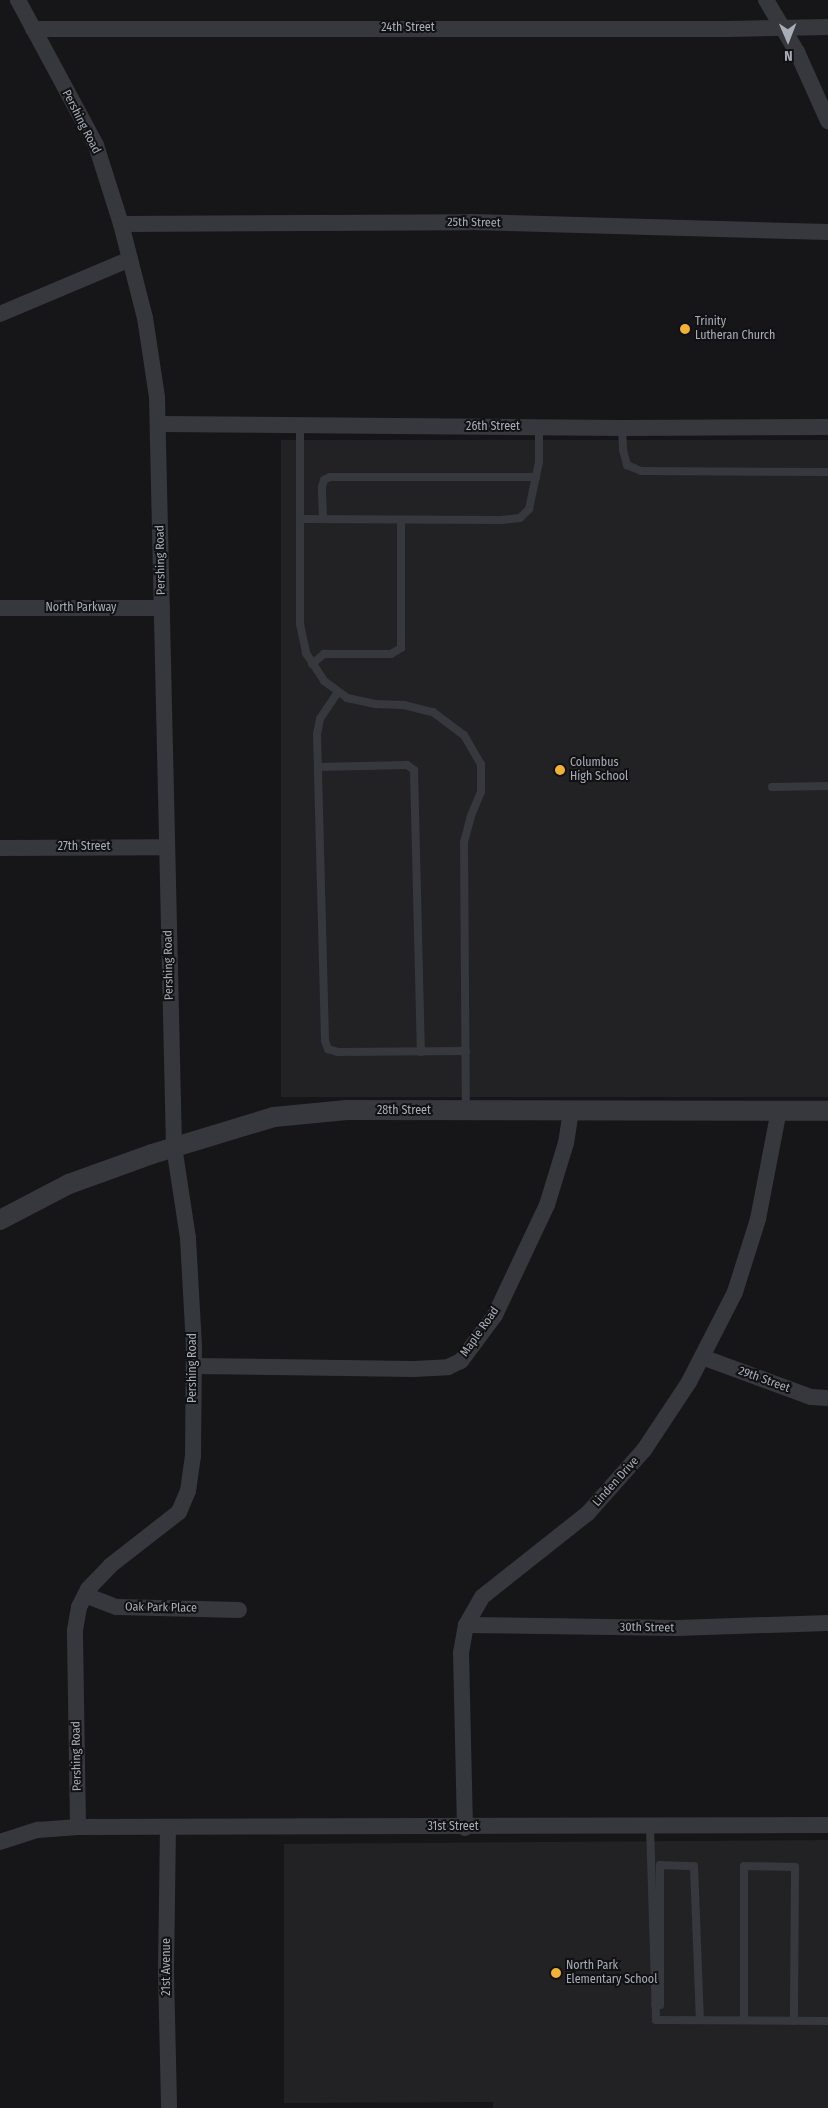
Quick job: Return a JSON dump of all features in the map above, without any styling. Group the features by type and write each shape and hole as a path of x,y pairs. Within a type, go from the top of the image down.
{"street":[{"name":"Pershing Road","path":"18,0 96,145 121,224 145,318 157,397 174,1147 188,1238 194,1366 193,1457 188,1491 179,1512 111,1565 85,1595 79,1607 75,1630 78,1828"},
{"path":"766,0 822,89 828,121"},
{"name":"24th Street","path":"33,29 828,27"},
{"name":"25th Street","path":"121,224 471,222 828,232"},
{"path":"0,314 130,259"},
{"name":"26th Street","path":"158,424 622,428 828,427"},
{"name":"North Parkway","path":"0,608 162,608"},
{"name":"27th Street","path":"0,848 168,847"},
{"name":"28th Street","path":"0,1220 69,1184 174,1147 274,1117 347,1110 828,1110"},
{"name":"Maple Road","path":"194,1366 414,1369 448,1367 461,1360 495,1315 547,1205 566,1143 571,1110"},
{"name":"Linden Drive","path":"465,1828 461,1653 466,1625 482,1597 588,1513 644,1450 689,1382 735,1292 758,1219 779,1110"},
{"name":"29th Street","path":"702,1357 811,1397 828,1398"},
{"name":"Oak Park Place","path":"85,1595 117,1607 239,1610"},
{"name":"30th Street","path":"466,1625 678,1628 828,1623"},
{"name":"31st Street","path":"78,1828 465,1828 828,1825"},
{"name":"21st Avenue","path":"168,1827 166,1972 169,2108"},
{"path":"0,1842 38,1830 78,1828"}],"lane":[{"path":"300,426 300,624 306,653 324,682 347,698 375,704 404,705 433,712 464,735 481,764 481,792 471,816 464,842 466,1111"},
{"path":"300,519 501,520 520,518 529,509 536,477 539,462 539,427"},
{"path":"622,428 627,465 642,470 828,472"},
{"path":"323,519 322,487 324,480 330,477 536,477"},
{"path":"312,664 324,654 391,654 401,648 401,520"},
{"path":"338,692 320,719 317,734 325,1041 328,1049 338,1052 466,1051"},
{"path":"318,767 406,765 414,770 421,1052"},
{"path":"772,787 828,786"},
{"path":"650,1826 656,2020 828,2021"},
{"path":"655,2005 660,2005 660,1865 694,1866 700,2020"},
{"path":"744,2020 744,1866 795,1866 794,2021"}],"shaded area":[{"name":"Columbus High School","path":"281,440 828,440 828,1097 281,1097"},
{"name":"North Park Elementary School","path":"828,1840 828,2108 493,2108 493,2102 284,2103 284,1844"}],"place":[{"name":"Trinity Lutheran Church","path":"685,329"},
{"name":"Columbus High School","path":"560,770"},
{"name":"North Park Elementary School","path":"556,1973"}]}
